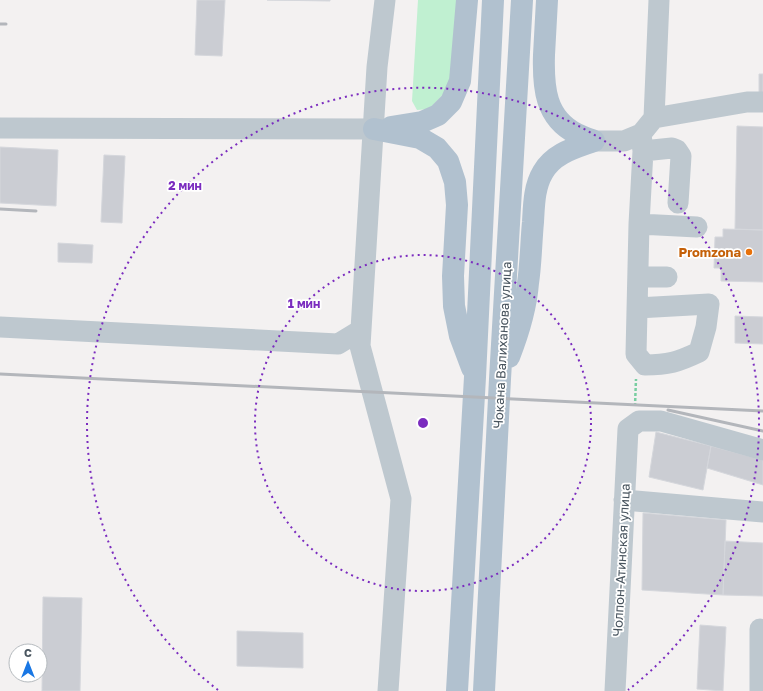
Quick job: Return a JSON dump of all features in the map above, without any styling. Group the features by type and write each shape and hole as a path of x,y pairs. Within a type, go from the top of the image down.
{"main road":[{"path":"374,129 422,122 438,115 451,102 460,81 467,0"},
{"name":"Чокана Валиханова улица","path":"456,691 475,377 493,0"},
{"name":"Чокана Валиханова улица","path":"484,691 522,0"},
{"path":"547,0 544,78 546,96 553,113 564,125 577,134 594,141"},
{"path":"374,129 420,138 437,148 448,162 455,182 457,205 453,276 454,306 460,336 475,377"},
{"path":"500,379 515,342 523,313 528,284 534,197 538,182 547,166 563,153 594,141"}],"street":[{"path":"385,0 377,67 360,346 401,499 388,691"},
{"path":"637,308 710,304 706,327 699,352 685,359 667,364 645,365 636,354 637,308 638,276 639,224 636,142 654,118 659,0"},
{"path":"654,118 747,102 763,102"},
{"path":"0,128 374,129"},
{"path":"594,141 636,142 677,150 681,156 678,203"},
{"path":"639,224 697,227"},
{"path":"638,276 667,277"},
{"path":"0,327 338,344 361,330"},
{"path":"631,427 639,422 661,420 763,450"},
{"name":"Чолпон-Атинская улица","path":"615,691 624,500 631,427"},
{"path":"624,500 763,512"},
{"path":"760,629 760,691"}],"path":[{"path":"631,427 636,354"}],"green space":[{"path":"418,0 460,0 453,84 429,109 417,110 412,101"}],"building":[{"path":"197,0 225,0 222,56 195,55"},
{"path":"267,0 330,0 330,1"},
{"path":"759,74 763,74 763,93 759,93"},
{"path":"737,126 763,127 763,230 735,229"},
{"path":"0,147 58,150 56,206 0,203"},
{"path":"104,155 125,156 122,223 101,222"},
{"path":"723,229 763,230 763,282 721,281 721,268 714,268 715,237 723,237"},
{"path":"58,243 93,245 92,263 58,262"},
{"path":"735,316 763,317 763,344 735,343"},
{"path":"656,432 711,446 703,490 649,477"},
{"path":"711,446 763,460 763,485 707,468"},
{"path":"643,513 726,520 723,595 642,590"},
{"path":"725,541 763,543 763,596 723,595"},
{"path":"43,597 82,598 80,691 42,691 42,683 48,683 48,643 43,643"},
{"path":"700,625 726,627 723,691 697,689"},
{"path":"237,631 303,633 303,668 237,666"}],"railway":[{"path":"0,24 6,24"},
{"path":"0,209 36,211"},
{"path":"0,374 763,411"},
{"path":"668,410 763,431"}],"place":[{"name":"Promzona","path":"749,252"}]}
